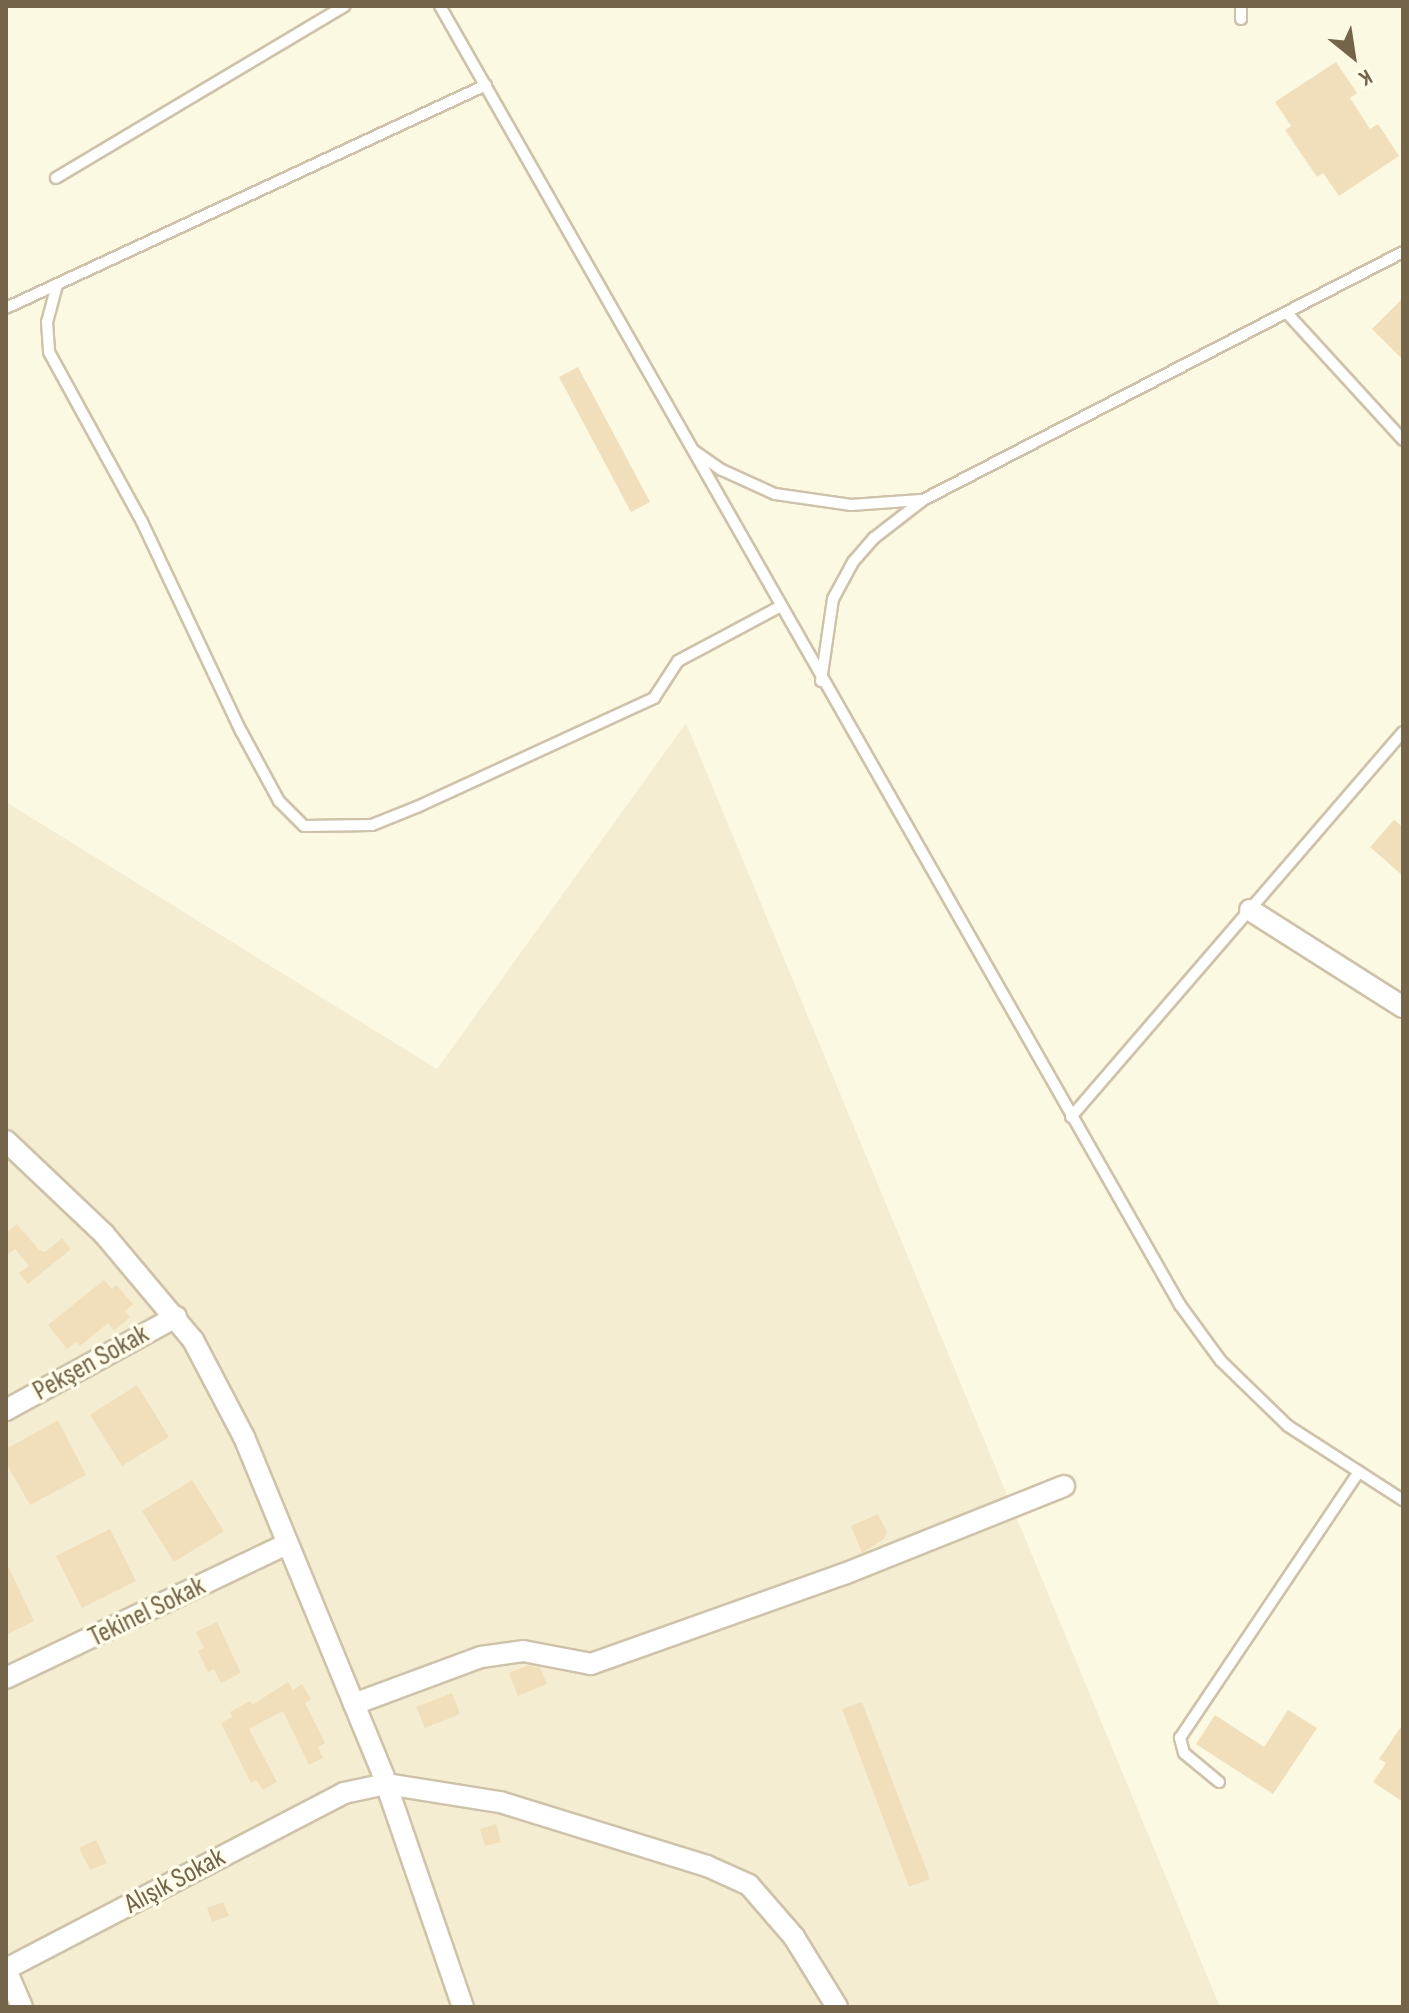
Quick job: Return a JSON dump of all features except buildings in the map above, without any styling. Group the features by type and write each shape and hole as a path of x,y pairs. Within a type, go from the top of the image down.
{"street":[{"path":"1250,910 1403,1007"},
{"path":"6,1141 104,1234 176,1317 244,1437 386,1784 463,2007"},
{"name":"Pekşen Sokak","path":"6,1410 176,1317"},
{"path":"354,1704 481,1657 523,1651 591,1664 844,1574 1064,1486"},
{"name":"Tekinel Sokak","path":"6,1678 287,1544"},
{"path":"386,1784 500,1802 677,1856 749,1885 794,1937 837,2007"},
{"name":"Alışık Sokak","path":"6,1970 344,1793 386,1784"},
{"path":"6,1970 22,2007"}],"lane":[{"path":"56,178 345,6"},
{"path":"440,6 821,681 1180,1305 1221,1361 1288,1426 1403,1500"},
{"path":"1241,6 1241,19"},
{"path":"6,308 486,85"},
{"path":"821,681 833,599 853,562 874,538 923,500 1403,252"},
{"path":"57,285 47,322 49,352 142,522 241,731 279,801 304,826 372,825 501,769 654,698 678,661 779,607"},
{"path":"1287,313 1403,440"},
{"path":"691,448 722,470 775,494 851,505 923,500"},
{"path":"1071,1117 1403,732"},
{"path":"1219,1782 1184,1753 1180,1738 1359,1472"}],"shaded area":[{"path":"686,723 1220,2007 6,2007 6,802 437,1069"}]}
